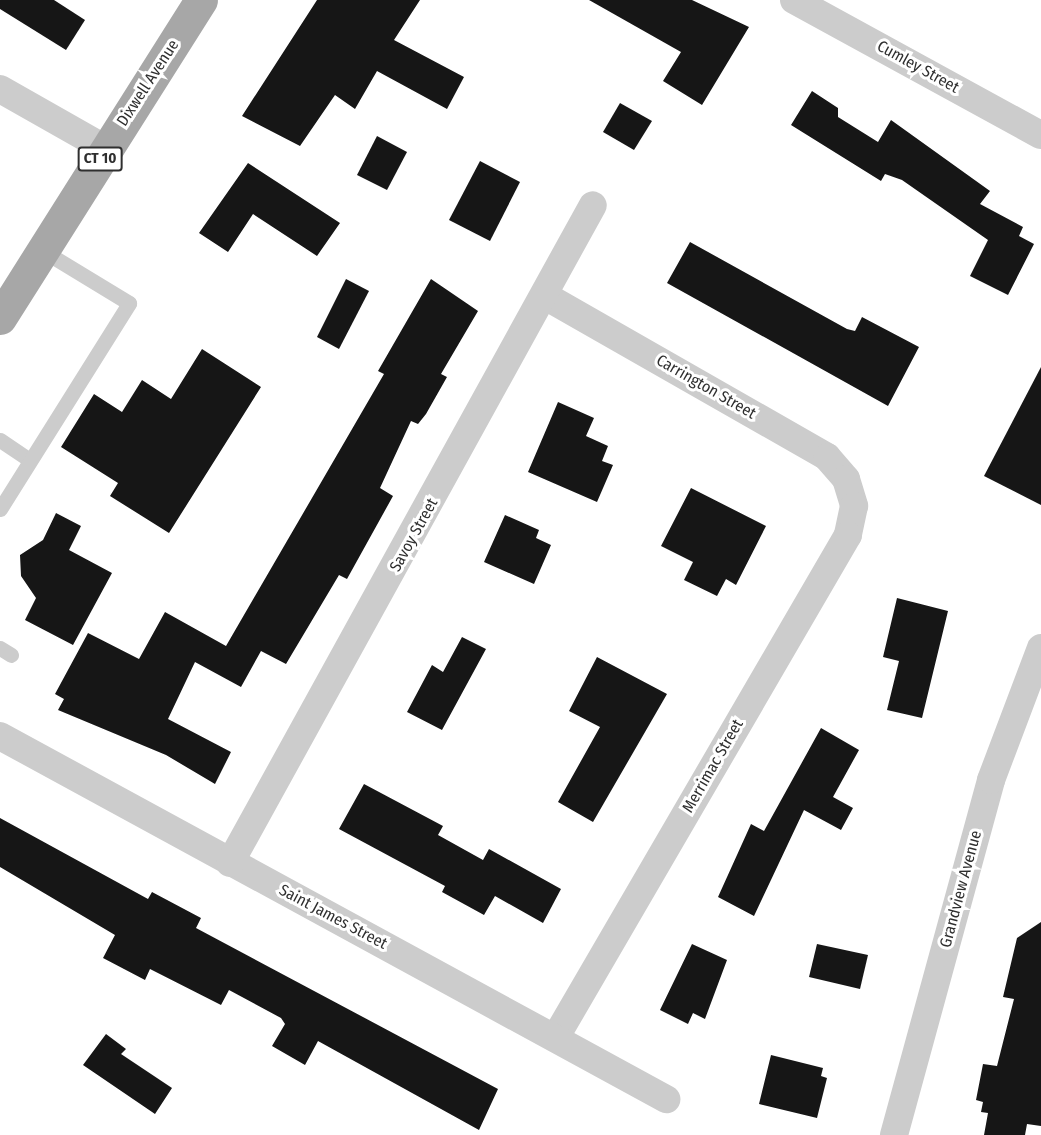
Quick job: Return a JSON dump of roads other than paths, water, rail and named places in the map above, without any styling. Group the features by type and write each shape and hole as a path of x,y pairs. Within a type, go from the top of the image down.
{"main road":[{"name":"Dixwell Avenue","path":"0,318 201,0"}],"street":[{"name":"Cumley Street","path":"794,0 1041,135"},
{"path":"0,89 106,149"},
{"name":"Savoy Street","path":"230,863 547,297 593,205"},
{"name":"Carrington Street","path":"547,297 827,457 851,491"},
{"name":"Merrimac Street","path":"557,1035 848,535 851,491"},
{"name":"Grandview Avenue","path":"894,1135 991,780 1041,648"},
{"name":"Saint James Street","path":"0,736 230,863 557,1035 666,1099"}],"lane":[{"path":"0,509 129,303 42,250"},
{"path":"0,440 30,460"}]}
